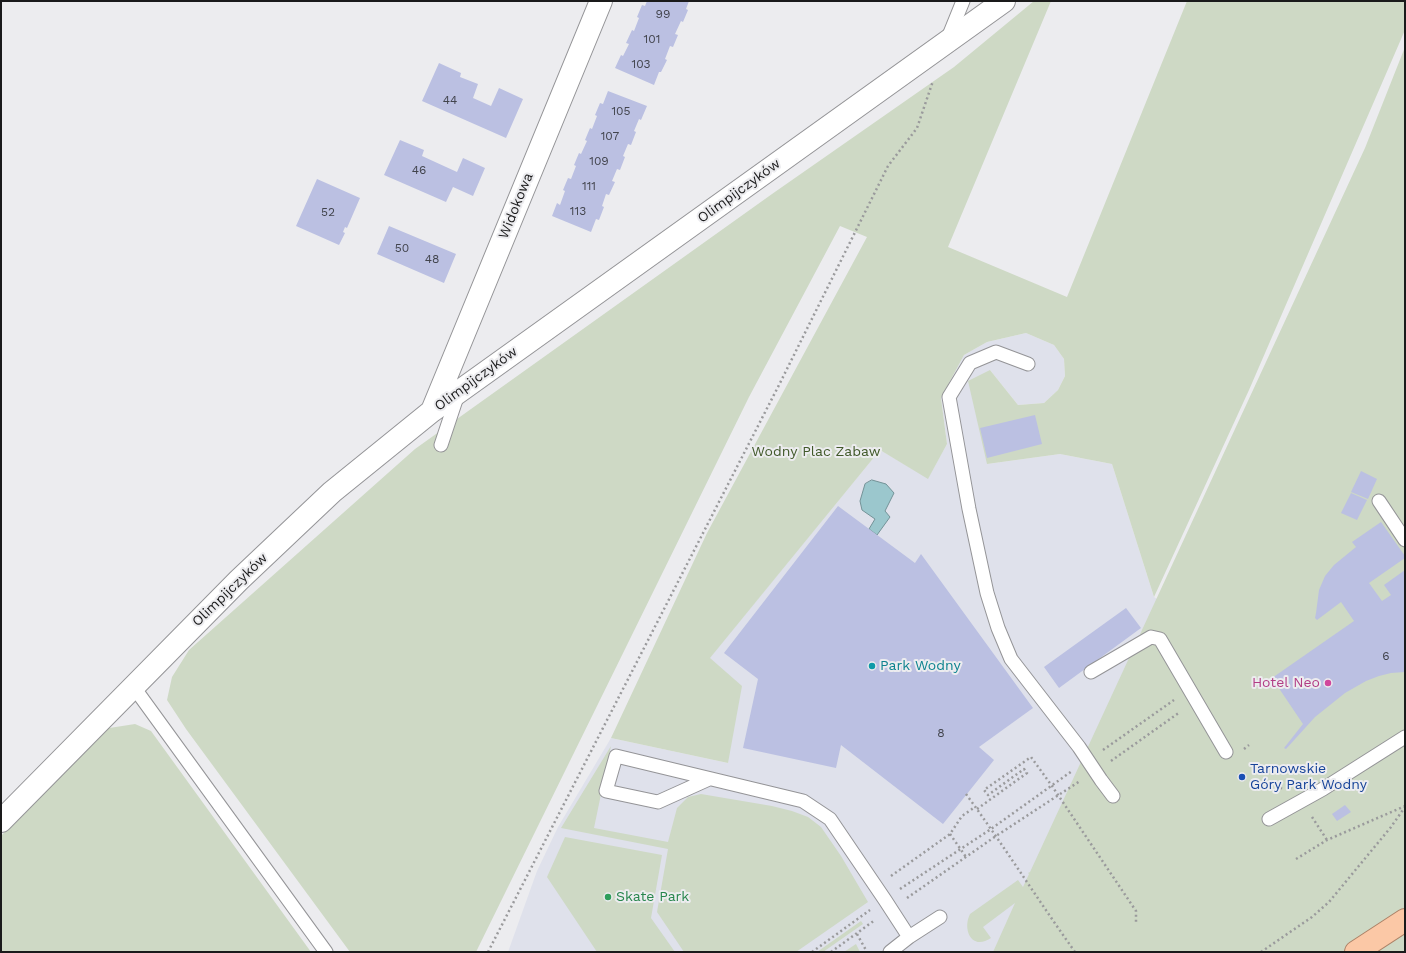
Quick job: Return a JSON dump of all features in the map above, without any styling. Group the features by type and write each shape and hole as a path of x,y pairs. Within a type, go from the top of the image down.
{"highway":[{"path":"1356,952 1405,920"}],"street":[{"name":"Widokowa","path":"432,411 601,1"},
{"name":"Olimpijczyków","path":"1,821 239,580 332,492 432,411 1004,1"}],"lane":[{"path":"947,42 963,1"},
{"path":"1028,364 996,352 970,363 949,397 978,550 987,593 1010,659 1088,760 1113,796"},
{"path":"441,446 459,392"},
{"path":"1379,501 1405,540"},
{"path":"1091,672 1151,637 1160,639 1226,752"},
{"path":"133,686 326,952"},
{"path":"1269,819 1324,789 1405,737"},
{"path":"709,779 658,802 606,791 616,756 802,801 830,820 909,937"},
{"path":"890,952 909,937 940,917"}],"path":[{"path":"488,952 772,400 888,166 917,128 934,78"},
{"path":"898,891 991,829 1189,689"},
{"path":"905,900 996,836 1058,796 1196,701"},
{"path":"876,887 950,834 962,816 1027,773 1024,769 988,795 984,790 1031,757 1136,910 1136,923"},
{"path":"966,794 1016,864 1046,911 1075,952"},
{"path":"1296,859 1327,840 1405,807"},
{"path":"1261,952 1312,917 1329,902 1391,827 1405,807"},
{"path":"1308,812 1327,840"},
{"path":"950,834 966,857"},
{"path":"812,952 874,907"},
{"path":"831,952 879,918"},
{"path":"857,934 867,952"}],"shaded area":[{"path":"1026,333 1054,345 1064,359 1065,376 1058,390 1044,403 1018,405 990,370 987,464 1060,454 1112,464 1154,597 1240,653 1206,952 508,952 537,871 558,827 611,738 728,763 709,658 880,450 928,478 947,444 941,398 964,355 987,342"}],"green space":[{"name":"Wodny Plac Zabaw","path":"1034,1 1051,1 948,247 1067,297 1187,1 1405,1 1405,30 1249,390 1154,597 1112,464 1060,454 987,464 968,381 990,370 1018,405 1044,403 1058,390 1065,376 1064,359 1054,345 1026,333 987,342 964,355 941,398 947,444 928,479 880,450 710,658 742,686 728,763 611,738 707,533 867,237 840,226 749,397 476,952 350,952 186,729 167,700 172,677 189,650 415,449 772,194 954,67"},
{"path":"1405,47 1405,952 993,952 1015,903 983,927 991,938 984,941 979,942 970,937 967,926 970,914 1018,880 1023,887 1029,874 1028,873 1030,872 1365,148"},
{"path":"135,724 151,731 311,952 1,952 1,836 103,729"},
{"path":"611,746 594,828 668,842 677,808 688,797 701,794 772,806 792,811 808,817 821,827 841,856 868,902 796,952 684,952 657,912 668,849 561,828"},
{"name":"Skate Park","path":"565,837 662,855 651,918 675,952 597,952 547,877"},
{"path":"861,921 863,924 823,952 817,952"},
{"path":"856,944 860,952 844,952"}],"water":[{"path":"872,480 886,484 894,493 885,511 890,517 877,535 869,529 875,519 862,510 860,501 865,484"}],"building":[{"path":"647,1 689,1 686,9 688,10 683,22 681,21 675,34 678,35 673,47 670,46 665,59 667,60 661,72 659,72 654,85 615,68 621,55 623,56 629,44 626,43 632,30 634,31 639,18 637,17 642,5 645,6"},
{"path":"439,63 461,73 460,77 478,84 473,98 491,106 499,88 523,99 506,138 422,101"},
{"path":"608,91 647,106 634,131 636,132 631,145 628,144 623,156 625,157 620,170 617,169 612,181 615,182 609,195 606,194 602,206 604,207 599,220 596,219 591,232 552,216 557,203 560,205 565,191 563,190 568,178 571,179 576,166 574,165 579,153 581,154 587,141 585,140 590,128 592,129 597,116 595,115 600,103 603,104"},
{"path":"400,140 424,150 422,156 457,172 463,158 485,168 473,196 453,187 446,202 384,175"},
{"path":"317,179 360,198 347,228 345,227 343,232 345,233 339,245 296,226"},
{"path":"389,226 456,254 444,283 377,254"},
{"path":"1035,415 1042,444 987,458 980,428"},
{"path":"1361,471 1377,479 1368,499 1351,492"},
{"path":"1351,493 1367,500 1357,520 1341,513"},
{"name":"Park Wodny","path":"838,506 915,563 921,554 1033,708 979,747 994,760 943,824 841,745 836,768 743,748 758,679 724,653"},
{"path":"1381,522 1405,558 1369,583 1382,601 1391,595 1384,585 1405,570 1405,672 1379,676 1366,681 1345,693 1315,717 1286,749 1284,748 1303,724 1272,678 1354,621 1341,602 1317,620 1315,618 1319,590 1325,576 1334,565 1356,547 1352,542"},
{"path":"1126,608 1141,628 1059,688 1044,667"},
{"path":"1345,805 1351,812 1337,821 1332,814"}],"place":[{"name":"Park Wodny","path":"872,666"},
{"name":"Hotel Neo","path":"1328,683"},
{"name":"Tarnowskie Góry Park Wodny","path":"1242,777"},
{"name":"Skate Park","path":"608,897"}]}
